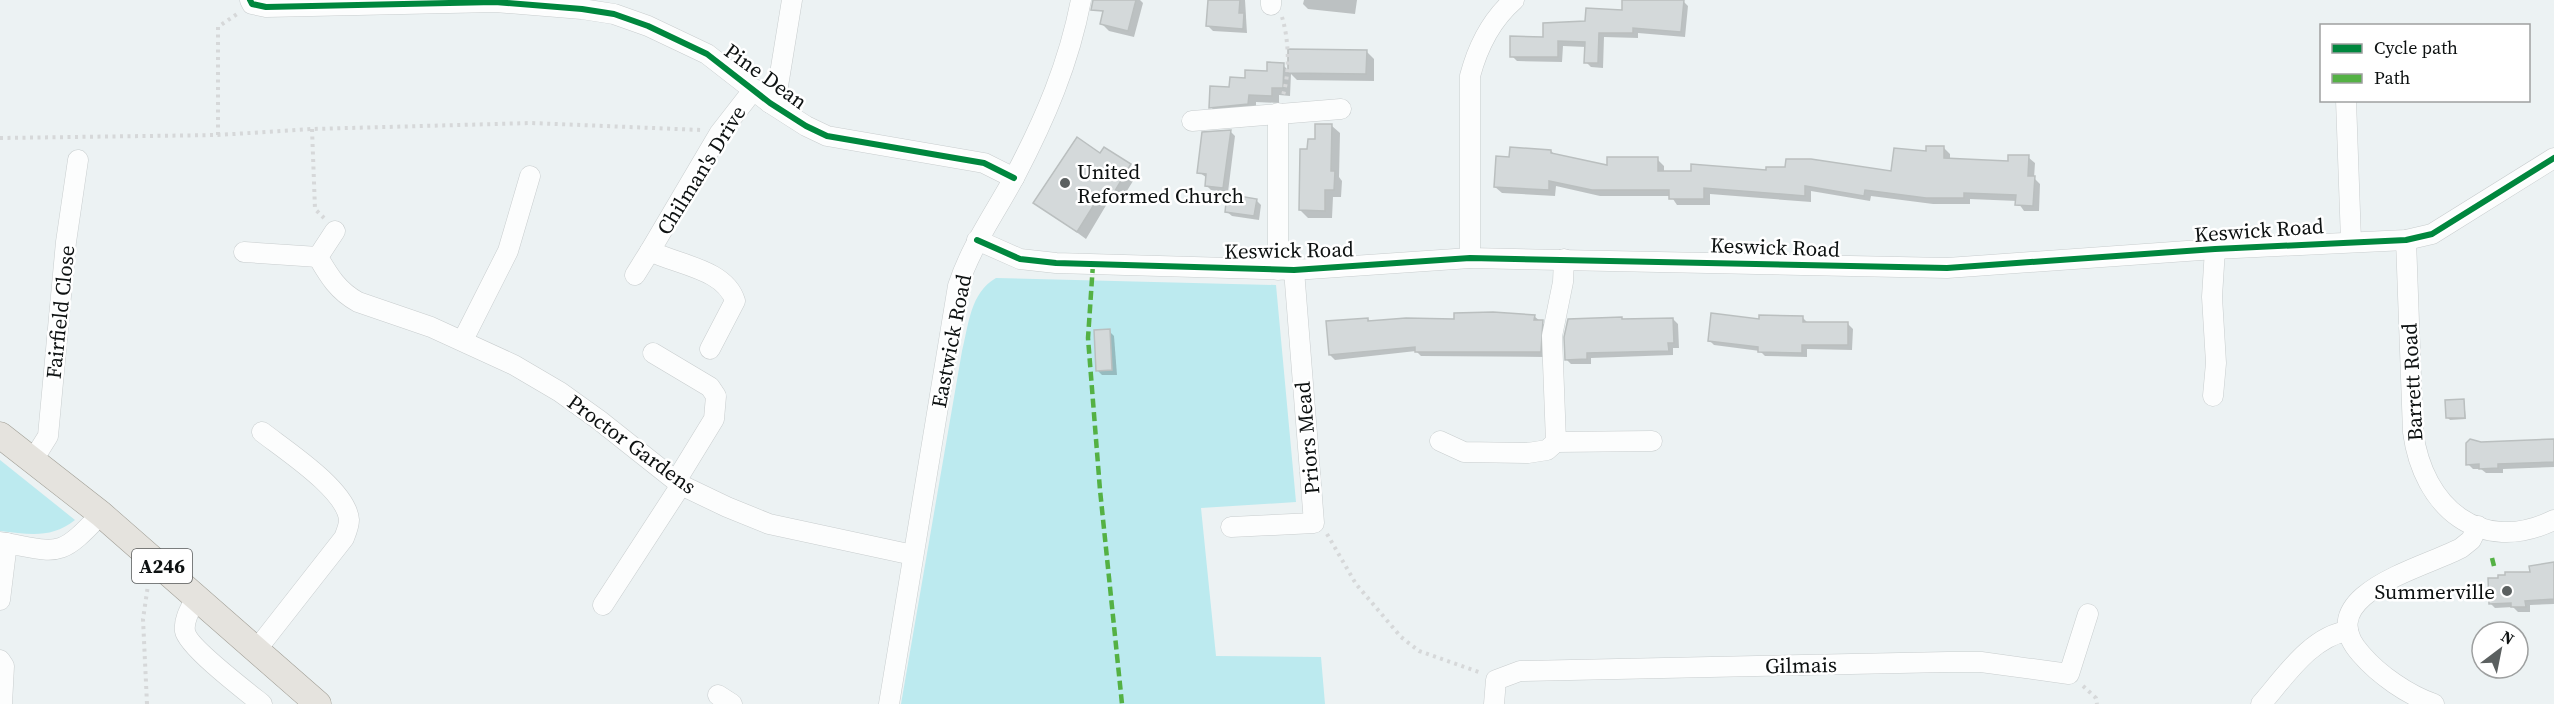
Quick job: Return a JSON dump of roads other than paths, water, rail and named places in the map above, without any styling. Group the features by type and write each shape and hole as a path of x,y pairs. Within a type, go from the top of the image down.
{"main road":[{"name":"A246","path":"0,435 101,514 318,704"}],"street":[{"path":"770,103 778,86 792,0"},
{"name":"Eastwick Road","path":"889,704 958,286 977,240 1014,178 1051,102 1072,44 1081,0"},
{"path":"1470,258 1470,76 1475,55 1487,33 1502,11 1514,0"},
{"name":"Pine Dean","path":"251,2 266,8 495,2 614,14 648,26 707,54 770,103 806,126 827,136 984,163 1014,178"},
{"name":"Chilman's Drive","path":"635,276 719,134 754,89"},
{"path":"2346,102 2351,241"},
{"path":"1192,121 1341,109"},
{"name":"Priors Mead","path":"1232,527 1314,523 1286,270 1278,114"},
{"name":"Keswick Road","path":"977,240 1020,259 1056,263 1286,270 1470,258 1947,268 2215,249 2406,240 2432,234 2554,158"},
{"name":"Fairfield Close","path":"33,460 48,436 66,242 78,160"},
{"path":"463,340 508,251 530,176"},
{"path":"244,252 318,257 336,231"},
{"name":"Barrett Road","path":"2406,240 2416,454 2433,493 2446,508 2478,526 2502,532 2516,532 2554,520"},
{"path":"2213,396 2216,363 2212,297 2215,249"},
{"name":"Chilman's Drive","path":"650,251 721,279 731,289 735,301 710,349"},
{"name":"Proctor Gardens","path":"318,257 332,281 343,294 358,302 463,340 514,365 560,392 678,483 769,524 913,555"},
{"path":"1556,442 1552,336 1563,282 1564,259"},
{"path":"603,605 678,483 714,419 717,409 716,396 710,387 653,353"},
{"path":"257,649 344,538 349,522 346,507 319,477 262,432"},
{"path":"1440,441 1464,452 1528,453 1547,450 1556,442 1652,441"},
{"path":"0,600 3,543 58,550 67,547 78,538 101,514"},
{"path":"2434,704 2372,666 2352,643 2348,631 2349,614 2368,593 2396,576 2461,548 2471,540 2478,526"},
{"path":"197,596 186,618 185,632 193,645 262,704"},
{"name":"Gilmais","path":"1494,704 1496,680 1520,670 1981,662 2069,674 2088,614"},
{"path":"2261,704 2296,664 2326,637 2348,631"},
{"path":"0,660 4,666 2,704"}],"place":[{"name":"United Reformed Church","path":"1065,183"},
{"name":"Summerville","path":"2507,591"}]}
